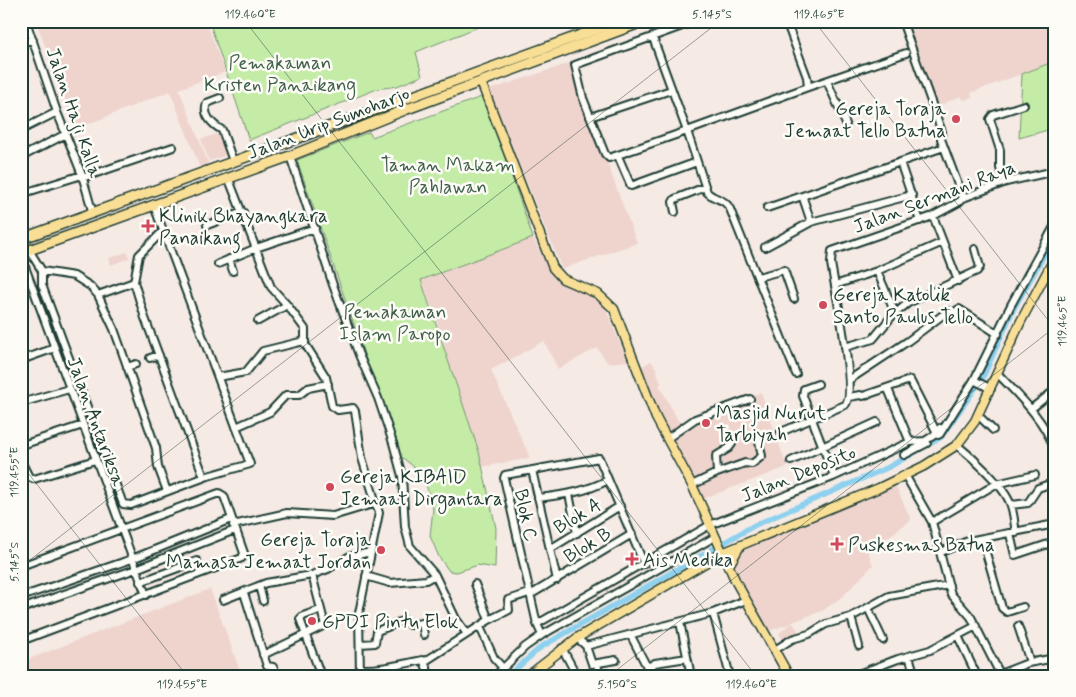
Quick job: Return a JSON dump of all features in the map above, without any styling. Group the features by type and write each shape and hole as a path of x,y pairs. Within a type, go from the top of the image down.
{"highway":[{"name":"Jalan Urip Sumoharjo","path":"24,253 228,177 290,156 407,108 481,82 618,21"},
{"name":"Jalan Urip Sumoharjo","path":"21,238 93,214 233,161 550,51 645,21"}],"main road":[{"path":"481,82 553,268 563,279 598,294 614,309 640,373 650,405 692,485 728,567 789,676"},
{"path":"528,676 577,638 721,552 905,475 924,466 957,445 971,428 978,415 989,388 1055,256"},
{"path":"728,567 736,550 742,544"}],"street":[{"name":"Jalan Haji Kalla","path":"26,21 57,112 82,176 93,214"},
{"path":"696,21 575,65 590,117 606,156 618,156 906,53"},
{"path":"786,21 807,77 808,87"},
{"path":"902,21 942,132 941,139 963,198"},
{"path":"653,38 705,187 711,196 723,200 728,205 796,374"},
{"path":"21,42 33,40"},
{"path":"827,81 846,124"},
{"path":"590,117 671,90"},
{"path":"220,98 207,103 205,108 211,124 222,130 233,161"},
{"path":"1006,182 1000,168 1000,150 990,119 993,115 1024,105"},
{"path":"21,130 57,112"},
{"path":"21,157 66,134"},
{"path":"21,194 173,147"},
{"path":"768,208 944,147"},
{"path":"290,156 359,355 378,398 398,458 402,476 407,536 412,550 435,575 456,619 467,634"},
{"path":"618,156 631,186 697,162"},
{"path":"900,162 920,221"},
{"name":"Jalan Sermani Raya","path":"811,420 846,405 849,396 845,347 830,253 833,250 933,216 963,198 1006,182 1055,171"},
{"path":"228,177 271,287 305,329 304,340 328,384 334,408 353,408 355,411 362,458 379,512 359,613 360,672 423,660 430,676"},
{"path":"675,212 675,199 705,187"},
{"path":"765,247 811,222 912,195"},
{"path":"804,196 811,222"},
{"path":"42,271 42,285 123,504 131,505 204,477 250,464 154,206"},
{"path":"207,224 243,212"},
{"path":"933,216 958,281"},
{"path":"888,389 908,443 907,454 938,432 976,381 998,334 1055,226"},
{"path":"218,264 256,248 315,228"},
{"path":"163,231 139,255 134,282 204,477"},
{"path":"835,285 877,271 943,242"},
{"path":"845,347 876,337 895,313 916,299 958,281 980,268 974,249"},
{"path":"24,253 42,271 74,276 90,286 98,295 114,329 156,448 158,467 167,491"},
{"name":"Jalan Antariksa","path":"24,253 94,460 146,595"},
{"path":"229,259 233,271"},
{"path":"758,277 784,270 794,299"},
{"path":"877,271 895,313"},
{"path":"1046,274 1055,275"},
{"path":"98,295 134,282"},
{"path":"258,320 287,305"},
{"path":"849,380 908,342 948,311 950,313 959,309 998,334"},
{"path":"218,377 246,372 256,357 266,349 304,340"},
{"path":"21,360 55,348"},
{"path":"150,358 159,355"},
{"path":"127,367 136,364"},
{"path":"997,373 1031,410 1048,432 1055,450"},
{"path":"849,396 860,394 863,396 910,380 938,432"},
{"path":"976,381 989,388"},
{"path":"236,427 270,412 286,395 299,395 308,388 328,384"},
{"path":"818,384 804,389 802,392 811,420 834,476"},
{"path":"21,403 69,389"},
{"path":"1031,410 1055,390"},
{"path":"668,438 695,419 750,399"},
{"path":"978,415 993,430"},
{"path":"781,432 811,420"},
{"path":"791,461 877,422"},
{"path":"22,445 83,425"},
{"name":"Jalan Deposito","path":"537,624 710,525 834,476 908,443 925,441 938,432"},
{"path":"692,485 717,473 752,464 761,458 762,451 758,437"},
{"path":"717,473 716,456 732,444"},
{"path":"957,445 970,455 1003,491 1011,505 1015,555 1044,544 1054,546 1055,556"},
{"name":"Blok C","path":"542,635 537,624 504,478 506,475 599,458"},
{"name":"Blok A","path":"599,458 644,564"},
{"path":"21,461 29,477 34,479 94,460"},
{"name":"Blok B","path":"532,470 557,580"},
{"path":"905,475 932,522 951,594 976,626 1000,675 1030,662 1055,658"},
{"path":"932,522 996,484 1035,475"},
{"path":"538,498 569,494 594,487 608,480"},
{"path":"1011,505 1028,503 1036,489 1055,482"},
{"path":"21,566 219,493 224,496 243,550 242,558 21,641"},
{"path":"569,494 577,533"},
{"path":"21,597 233,525 287,513 326,517 376,502"},
{"name":"Blok A","path":"550,548 620,506"},
{"path":"940,552 968,541 1013,534 1055,524"},
{"path":"21,609 136,569 233,525"},
{"name":"Blok B","path":"489,620 509,610 508,600 530,594 557,580 632,534"},
{"path":"495,676 525,647 542,635 716,538"},
{"path":"982,539 1003,609 1007,612 1023,607"},
{"path":"223,600 259,586 312,575 330,568 352,555 371,552"},
{"path":"140,582 197,561"},
{"path":"263,655 306,636 325,625 312,575"},
{"path":"366,576 390,583 426,580 435,575"},
{"path":"78,577 82,588"},
{"path":"424,662 489,620 475,584"},
{"path":"775,650 792,639 809,634 830,622 851,618 895,594 949,585"},
{"path":"54,586 58,596"},
{"path":"259,586 263,601"},
{"path":"244,592 267,666 272,667 277,676"},
{"path":"586,646 631,636 713,613 746,600"},
{"path":"868,608 883,640"},
{"path":"320,610 301,618 321,676"},
{"path":"713,613 730,676"},
{"path":"851,618 859,646"},
{"path":"360,644 375,643 377,631 406,620 410,625 422,623 424,635"},
{"path":"680,622 691,676"},
{"path":"480,626 494,658 503,668"},
{"path":"853,676 930,650 976,626"},
{"path":"1018,626 1030,662"},
{"path":"631,636 646,665 651,666"},
{"path":"958,636 976,676"},
{"path":"577,638 586,646 590,662 597,664 616,660"},
{"path":"562,648 577,676"},
{"path":"909,656 915,676"},
{"path":"651,666 655,663 687,658"},
{"path":"597,664 600,676"},
{"path":"651,666 654,676"}],"shaded area":[{"path":"36,21 206,21 225,72 179,89 209,165 200,168 170,91 76,129"},
{"path":"898,21 1055,21 1055,61 971,93 972,97 964,100 961,96 931,109"},
{"path":"570,63 637,243 562,269 489,90"},
{"path":"220,133 227,155 209,161 201,139"},
{"path":"533,238 555,280 593,294 604,306 628,361 608,363 597,348 558,369 544,341 491,370 530,458 482,467 433,311 421,280"},
{"path":"127,252 129,258 111,265 109,258"},
{"path":"651,361 656,368 661,384 659,385 680,424 761,392 787,467 702,499 651,401 638,369"},
{"path":"894,482 911,520 880,543 866,546 873,565 843,596 824,610 792,622 799,632 784,642 779,633 792,623 769,631 736,569 735,561 740,550"},
{"path":"210,589 242,676 24,676 21,662"}],"green space":[{"name":"Pemakaman Kristen Panaikang","path":"209,21 493,21 416,52 422,76 397,86 377,89 249,140"},
{"path":"1055,61 1055,128 1019,138 1022,74"},
{"name":"Pemakaman Islam Paropo","path":"484,96 533,238 421,280 479,452 496,528 495,568 478,565 457,572 449,571 439,557 430,536 433,509 423,474 399,455 297,160 369,132 372,137"}],"waterway":[{"path":"508,676 541,647 755,525 889,467 941,437 982,379 1013,310 1055,236"}],"place":[{"name":"Gereja Toraja Jemaat Tello Batua","path":"956,119"},
{"name":"Klinik Bhayangkara Panaikang","path":"148,226"},
{"name":"Gereja Katolik Santo Paulus Tello","path":"823,305"},
{"name":"Masjid Nurut Tarbiyah","path":"706,423"},
{"name":"Gereja KIBAID Jemaat Dirgantara","path":"330,487"},
{"name":"Puskesmas Batua","path":"837,544"},
{"name":"Gereja Toraja Mamasa Jemaat Jordan","path":"381,550"},
{"name":"Ais Medika","path":"632,559"},
{"name":"GPDI Pintu Elok","path":"312,621"}],"park label":[{"name":"Taman Makam Pahlawan","path":"448,175"}]}
